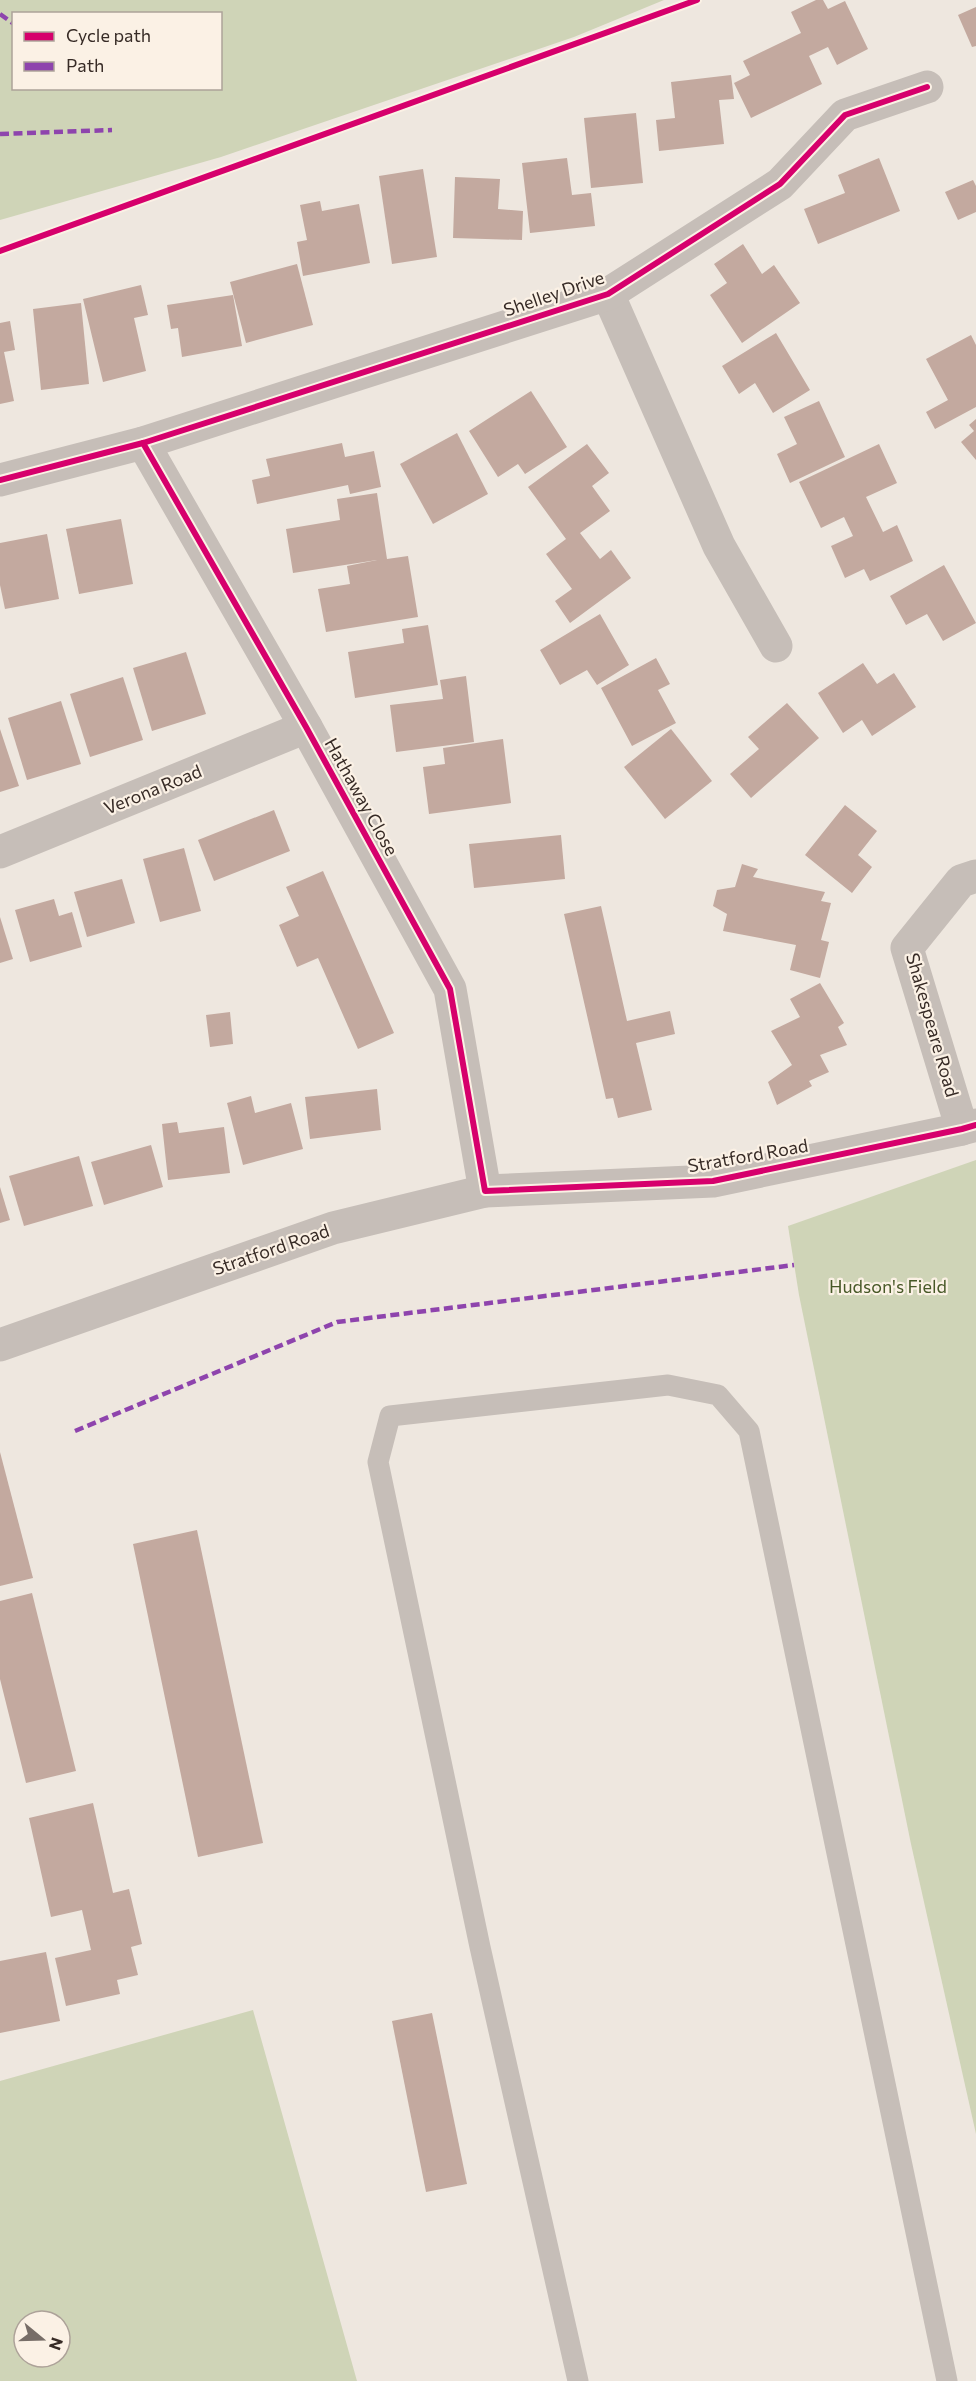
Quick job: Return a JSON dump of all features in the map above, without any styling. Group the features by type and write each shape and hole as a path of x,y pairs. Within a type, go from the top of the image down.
{"street":[{"name":"Shelley Drive","path":"0,480 143,443 608,294 780,184 845,115 927,87"},
{"name":"Shelley Drive","path":"608,294 719,546 776,646"},
{"name":"Hathaway Close","path":"143,443 306,727 450,989 485,1191"},
{"name":"Verona Road","path":"0,852 306,727"},
{"name":"Shakespeare Road","path":"969,1127 907,948 961,881 976,876"},
{"name":"Stratford Road","path":"0,1345 333,1228 485,1191 713,1181 969,1127"}],"lane":[{"path":"578,2381 480,1947 378,1462 390,1416 668,1385 718,1395 749,1431 947,2381"}],"green space":[{"path":"0,0 664,0 574,37 221,157 0,220"},
{"name":"Hudson's Field","path":"976,1160 976,2134 911,1844 799,1295 788,1226"},
{"path":"253,2010 357,2381 0,2381 0,2081"}],"building":[{"path":"816,0 823,0 828,9 845,1 868,49 837,65 828,47 809,56 822,84 751,118 734,83 750,75 743,61 801,33 791,12"},
{"path":"976,7 976,46 972,47 958,15"},
{"path":"731,75 734,99 719,100 724,144 659,151 656,120 675,118 671,82"},
{"path":"636,113 643,183 591,188 584,118"},
{"path":"567,158 572,195 591,193 595,226 530,233 522,163"},
{"path":"879,158 900,211 818,244 804,209 845,193 838,175"},
{"path":"423,169 437,257 392,264 379,176"},
{"path":"455,177 500,179 498,209 523,211 522,240 453,238"},
{"path":"973,180 976,186 976,212 958,220 945,192"},
{"path":"320,201 322,211 359,204 370,263 303,276 297,242 307,240 300,205"},
{"path":"743,244 762,274 774,265 800,303 742,343 710,295 727,283 714,264"},
{"path":"297,264 313,325 246,343 230,282"},
{"path":"141,285 148,315 134,318 146,371 103,382 83,299"},
{"path":"233,295 242,346 182,357 178,328 171,329 167,305"},
{"path":"81,303 89,384 41,390 33,309"},
{"path":"10,321 15,350 4,352 14,401 0,404 0,323"},
{"path":"776,333 810,390 773,413 755,383 739,394 722,366"},
{"path":"971,335 976,345 976,407 935,429 926,412 948,400 926,359"},
{"path":"531,391 567,447 525,474 518,464 498,477 469,431"},
{"path":"819,401 845,457 790,483 777,454 797,444 784,417"},
{"path":"976,419 976,460 961,442 974,431 969,425"},
{"path":"457,433 488,494 433,524 400,464"},
{"path":"342,443 345,457 374,451 381,487 350,494 348,485 257,504 252,480 270,476 266,459"},
{"path":"587,444 609,473 592,486 610,511 580,533 600,559 611,550 631,578 570,623 555,601 572,589 546,554 566,539 528,487"},
{"path":"879,444 897,483 866,497 883,532 897,525 913,561 870,581 864,569 845,578 831,546 853,536 844,517 821,528 799,482"},
{"path":"377,493 387,559 408,556 418,617 326,632 318,589 350,584 347,566 377,560 293,573 286,529 340,520 337,499"},
{"path":"121,519 133,584 79,594 66,529"},
{"path":"47,534 59,599 5,609 0,585 0,543"},
{"path":"944,565 976,623 943,641 927,614 906,625 890,596"},
{"path":"600,614 629,665 597,685 587,670 560,685 540,650"},
{"path":"428,625 438,685 355,698 348,652 404,643 402,629"},
{"path":"186,652 206,714 152,731 133,668"},
{"path":"656,658 670,684 658,690 676,723 632,746 601,688"},
{"path":"863,663 877,684 894,673 916,707 872,736 862,720 843,733 818,693"},
{"path":"466,676 474,742 396,752 390,705 443,699 440,680"},
{"path":"123,677 143,740 90,757 70,694"},
{"path":"61,701 81,764 27,780 8,718"},
{"path":"787,703 819,738 751,798 730,774 759,749 748,737"},
{"path":"0,729 19,786 0,792"},
{"path":"671,729 712,781 665,819 624,767"},
{"path":"503,739 511,803 429,814 423,767 445,764 443,748"},
{"path":"845,805 877,831 858,855 872,867 852,893 805,855"},
{"path":"274,810 290,851 214,881 198,840"},
{"path":"561,835 565,879 474,888 469,844"},
{"path":"184,848 201,911 160,922 143,859"},
{"path":"742,864 758,869 753,877 825,892 821,901 831,903 821,940 829,942 820,978 790,970 796,945 723,931 727,914 713,906 717,890 735,887"},
{"path":"323,871 394,1033 358,1049 318,958 297,967 279,925 299,916 286,887"},
{"path":"122,879 135,923 87,937 74,892"},
{"path":"54,899 59,916 72,912 82,947 30,962 15,910"},
{"path":"601,906 627,1021 670,1011 675,1034 636,1043 652,1110 618,1118 613,1098 606,1099 564,914"},
{"path":"0,917 13,959 0,963"},
{"path":"820,983 844,1023 838,1027 847,1045 820,1055 829,1072 809,1081 812,1086 777,1105 768,1082 792,1065 771,1031 800,1017 790,999"},
{"path":"230,1012 233,1044 210,1047 206,1015"},
{"path":"377,1089 381,1130 310,1139 305,1097"},
{"path":"251,1096 255,1113 291,1103 303,1149 243,1165 227,1103"},
{"path":"177,1122 179,1133 224,1127 230,1173 168,1180 162,1124"},
{"path":"151,1145 163,1187 104,1205 91,1162"},
{"path":"79,1156 93,1206 24,1226 9,1176"},
{"path":"0,1187 10,1220 0,1223"},
{"path":"0,1452 33,1578 0,1586"},
{"path":"197,1530 263,1843 198,1857 133,1544"},
{"path":"32,1593 76,1771 26,1783 0,1679 0,1601"},
{"path":"93,1803 113,1893 129,1889 142,1944 131,1947 138,1975 117,1980 120,1994 66,2006 55,1958 91,1950 82,1910 51,1917 29,1818"},
{"path":"46,1952 60,2021 0,2033 0,1961"},
{"path":"432,2013 467,2184 426,2192 392,2021"}],"marked path":[{"path":"0,14 12,23"},
{"path":"0,134 112,130"},
{"path":"75,1431 337,1322 794,1265"}],"cycle path":[{"path":"0,251 697,0"},
{"path":"0,480 143,443 608,294 780,184 845,115 927,87"},
{"path":"143,443 306,727 450,989 485,1191 713,1181 976,1125"}]}
